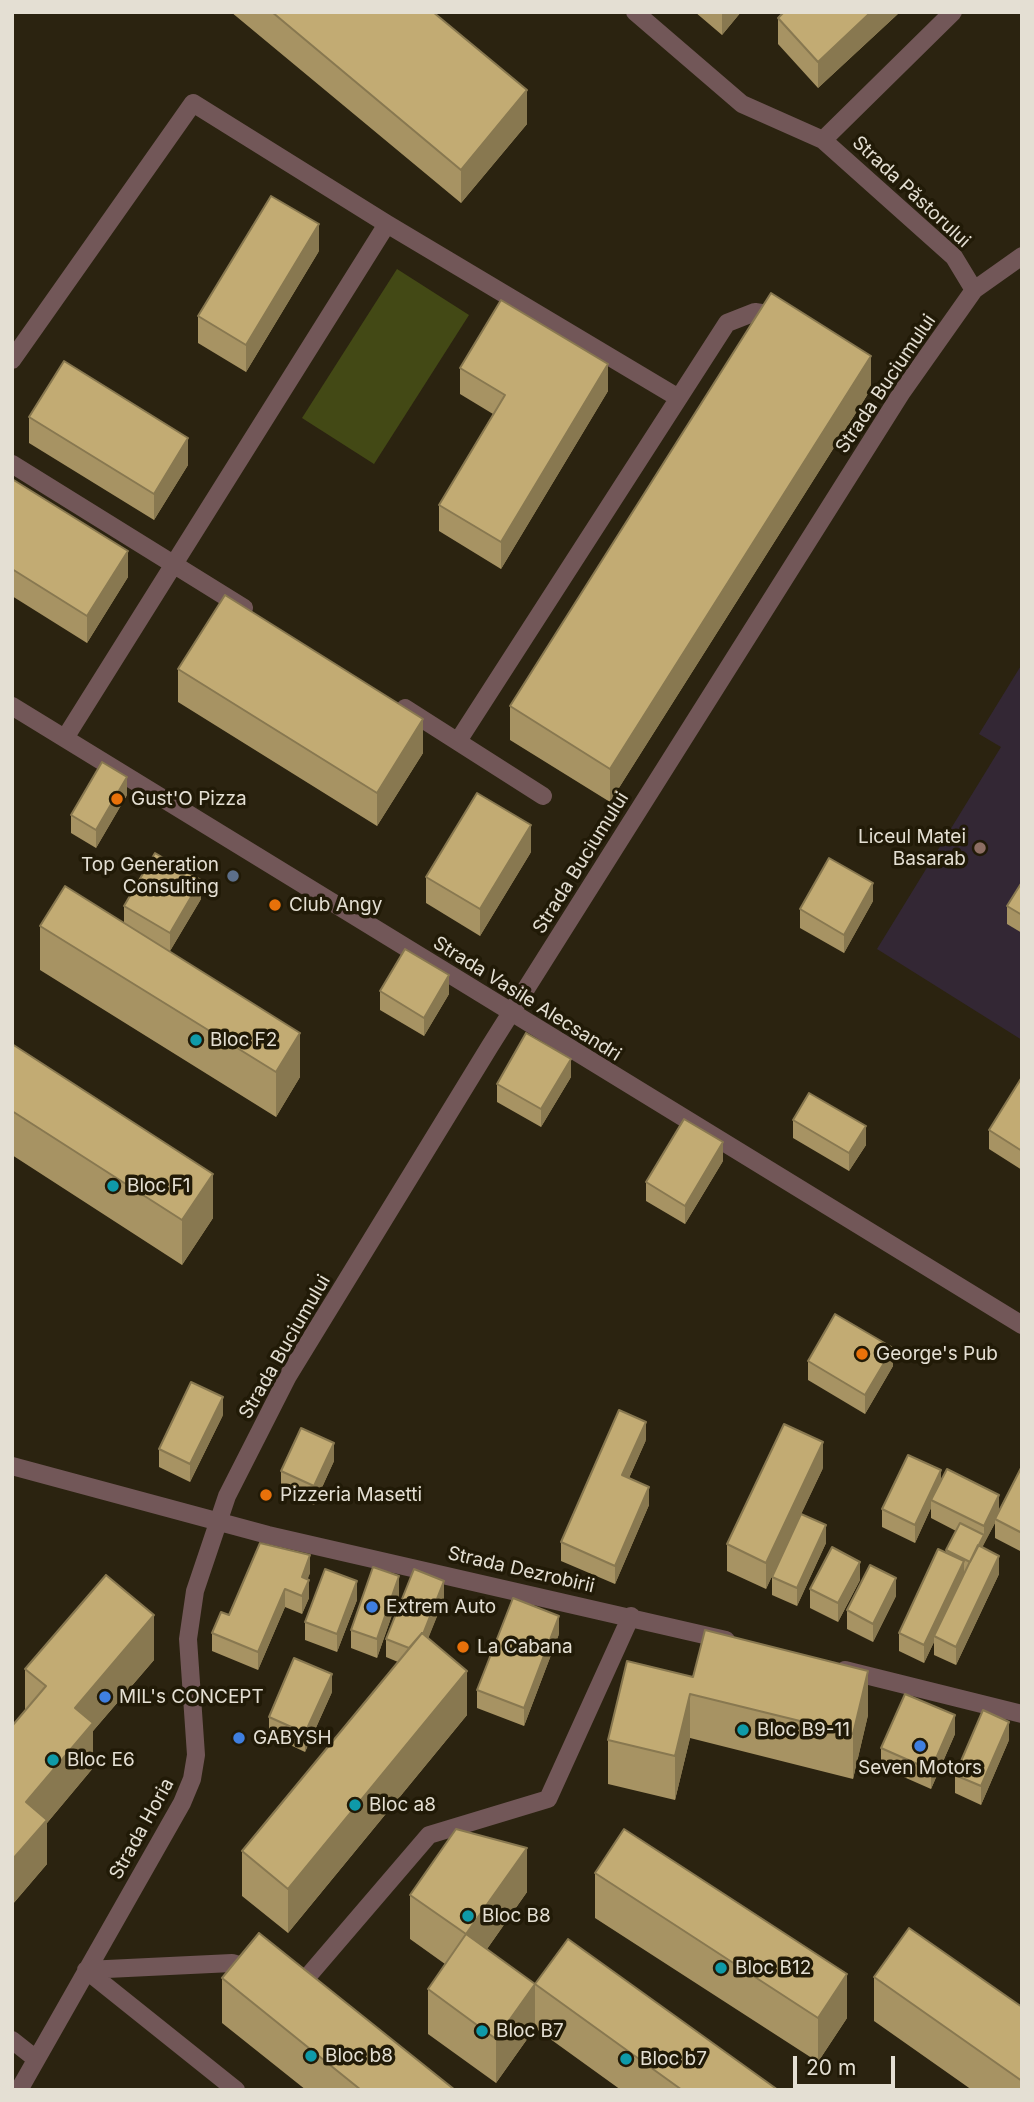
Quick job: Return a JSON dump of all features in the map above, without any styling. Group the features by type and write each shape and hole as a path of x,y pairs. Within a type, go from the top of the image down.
{"street":[{"path":"635,12 742,104 823,140"},
{"name":"Strada Păstorului","path":"953,12 823,140 954,257 974,290"},
{"path":"12,360 193,103 387,224 677,397"},
{"path":"65,738 387,224"},
{"name":"Strada Buciumului","path":"217,1522 288,1376 511,1014 902,392 974,290 1022,256"},
{"path":"458,741 727,323 755,312 783,317"},
{"path":"12,464 256,616"},
{"path":"387,697 543,796"},
{"name":"Strada Vasile Alecsandri","path":"12,706 1022,1325"},
{"name":"Strada Dezrobirii","path":"12,1465 217,1522 739,1643"},
{"name":"Strada Horia","path":"19,2090 182,1803 192,1779 196,1755 188,1639 195,1591 217,1522"},
{"path":"86,1970 232,1963 297,1982 429,1835 548,1800 631,1616"},
{"path":"833,1667 1022,1714"},
{"path":"86,1970 236,2090"},
{"path":"12,2040 36,2059"}],"shaded area":[{"name":"Liceul Matei Basarab","path":"1022,664 1022,1040 877,949 1001,747 979,734"}],"green space":[{"path":"397,269 469,315 374,464 302,418"}],"building":[{"path":"272,12 433,12 527,90 461,170"},
{"path":"784,12 871,12 818,62 778,18"},
{"path":"271,196 319,224 246,345 198,316"},
{"path":"771,293 871,356 610,769 510,706"},
{"path":"501,300 608,364 501,542 439,505 505,395 460,368"},
{"path":"64,361 188,438 154,494 29,417"},
{"path":"12,479 128,551 87,616 12,569"},
{"path":"225,595 423,719 377,793 178,669"},
{"path":"102,762 127,777 96,830 71,815"},
{"path":"477,793 531,825 480,909 426,877"},
{"path":"155,853 201,880 170,933 124,906"},
{"path":"829,858 873,883 844,935 800,909"},
{"path":"1022,882 1022,915 1007,906"},
{"path":"65,886 300,1033 276,1072 40,926"},
{"path":"405,949 449,975 424,1018 380,991"},
{"path":"526,1033 571,1059 541,1109 497,1084"},
{"path":"12,1044 213,1174 182,1220 12,1111"},
{"path":"1022,1077 1022,1151 989,1130"},
{"path":"809,1093 866,1126 849,1153 793,1120"},
{"path":"684,1119 723,1142 685,1206 646,1182"},
{"path":"835,1314 893,1348 865,1395 808,1361"},
{"path":"191,1382 223,1397 190,1464 159,1449"},
{"path":"619,1410 646,1422 622,1475 649,1487 615,1566 561,1542"},
{"path":"784,1424 823,1442 766,1563 727,1544"},
{"path":"301,1428 334,1443 314,1486 281,1471"},
{"path":"908,1455 941,1470 915,1525 882,1509"},
{"path":"1022,1466 1022,1533 995,1519"},
{"path":"947,1469 999,1495 984,1526 931,1500"},
{"path":"801,1514 826,1525 797,1588 772,1577"},
{"path":"960,1523 984,1535 970,1562 946,1550"},
{"path":"260,1543 310,1555 302,1577 309,1580 302,1596 285,1589 258,1652 212,1633 221,1612 229,1615"},
{"path":"978,1545 999,1556 956,1647 934,1636"},
{"path":"832,1547 860,1562 838,1603 810,1589"},
{"path":"938,1549 964,1561 924,1645 899,1633"},
{"path":"870,1565 896,1578 873,1624 847,1610"},
{"path":"373,1567 399,1576 377,1639 351,1630"},
{"path":"325,1569 357,1581 337,1634 305,1622"},
{"path":"414,1569 444,1581 423,1634 409,1648 386,1639"},
{"path":"106,1575 154,1615 75,1708 93,1723 26,1802 47,1820 12,1860 12,1726 46,1686 25,1669"},
{"path":"513,1598 559,1616 524,1708 477,1690"},
{"path":"705,1630 868,1671 853,1734 690,1694 675,1756 608,1740 627,1661 693,1677"},
{"path":"422,1633 467,1671 288,1889 242,1851"},
{"path":"294,1658 332,1674 305,1733 269,1717"},
{"path":"905,1694 955,1715 931,1770 881,1748"},
{"path":"983,1710 1009,1722 981,1786 955,1775"},
{"path":"456,1829 527,1848 466,1934 410,1895"},
{"path":"624,1829 847,1974 818,2018 595,1873"},
{"path":"909,1928 1022,2007 1022,2081 874,1977"},
{"path":"259,1933 455,2090 361,2090 222,1978"},
{"path":"466,1934 535,1984 496,2039 428,1989"},
{"path":"568,1939 778,2090 682,2090 535,1984"}],"place":[{"name":"Gust'O Pizza","path":"117,799"},
{"name":"Liceul Matei Basarab","path":"980,848"},
{"name":"Top Generation Consulting","path":"233,876"},
{"name":"Club Angy","path":"275,905"},
{"name":"Bloc F2","path":"196,1040"},
{"name":"Bloc F1","path":"113,1186"},
{"name":"George's Pub","path":"862,1354"},
{"name":"Pizzeria Masetti","path":"266,1495"},
{"name":"Extrem Auto","path":"372,1607"},
{"name":"La Cabana","path":"463,1647"},
{"name":"MIL's CONCEPT","path":"105,1697"},
{"name":"Bloc B9-11","path":"743,1730"},
{"name":"GABYSH","path":"239,1738"},
{"name":"Seven Motors","path":"920,1746"},
{"name":"Bloc E6","path":"53,1760"},
{"name":"Bloc a8","path":"355,1805"},
{"name":"Bloc B8","path":"468,1916"},
{"name":"Bloc B12","path":"721,1968"},
{"name":"Bloc B7","path":"482,2031"},
{"name":"Bloc b8","path":"311,2056"},
{"name":"Bloc b7","path":"626,2059"}]}
